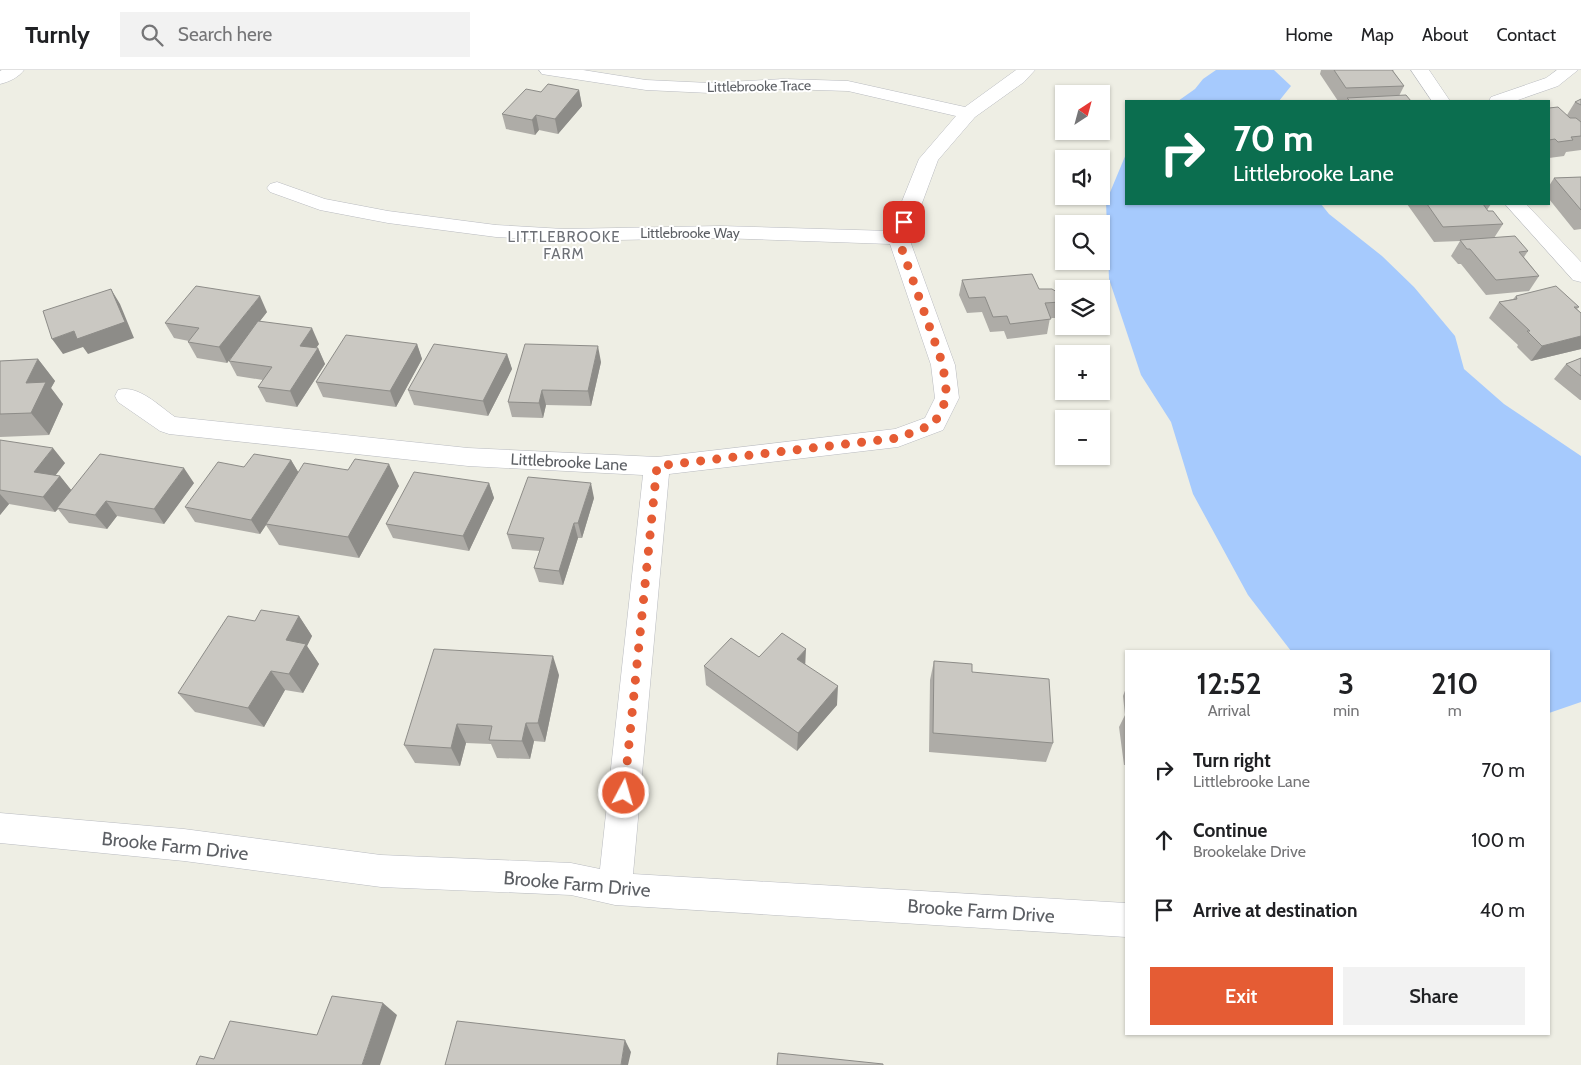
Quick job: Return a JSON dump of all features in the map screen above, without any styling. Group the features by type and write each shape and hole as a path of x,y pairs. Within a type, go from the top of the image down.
{"street":[{"name":"Littlebrooke Trace","path":"548,70 646,85 710,88 784,84 848,86 968,113"},
{"path":"898,238 929,159 968,113 1018,78 1026,70"},
{"path":"1420,70 1440,100"},
{"path":"1501,100 1552,82 1569,70"},
{"name":"Littlebrooke Way","path":"277,188 320,204 378,216 496,230 564,235 720,232 898,238"},
{"path":"1515,205 1579,269"},
{"name":"Littlebrooke Lane","path":"127,396 169,425 468,457 657,466 898,438 934,424 947,398 943,365 898,238"},
{"path":"615,889 657,466"},
{"name":"Brooke Farm Drive","path":"0,828 184,845 381,870 572,879 615,889 1125,920"}],"water":[{"path":"1216,70 1274,70 1291,86 1280,100 1179,100 1195,89 1203,79"},
{"path":"1125,156 1125,205 1322,205 1329,214 1382,256 1414,287 1455,336 1464,369 1504,404 1581,456 1581,702 1550,713 1550,650 1290,650 1248,595 1193,494 1171,422 1141,375 1109,279 1110,215 1107,215 1106,205 1110,205 1110,192"}],"building":[{"path":"1334,70 1392,70 1404,86 1346,88"},
{"path":"548,84 579,90 555,119 536,115 532,120 502,114 526,89 541,92"},
{"path":"1406,95 1410,100 1349,100 1347,98"},
{"path":"1581,99 1581,105 1575,102"},
{"path":"1558,107 1570,118 1576,118 1581,122 1581,136 1571,137 1573,140 1558,142 1555,139 1550,140 1550,108"},
{"path":"1581,177 1581,210 1554,178"},
{"path":"1428,205 1484,205 1488,211 1493,211 1503,224 1443,227"},
{"path":"1515,236 1528,251 1519,252 1539,276 1496,280 1460,240"},
{"path":"1032,274 1039,289 1055,291 1055,302 1045,303 1051,319 1010,324 1007,316 993,317 985,297 969,298 962,280"},
{"path":"196,286 260,296 219,347 188,342 199,328 165,323"},
{"path":"1556,286 1579,307 1574,307 1581,313 1581,336 1542,346 1527,331 1530,331 1499,302 1517,299 1516,296"},
{"path":"111,289 125,322 77,339 74,331 52,339 43,311"},
{"path":"258,321 312,328 300,346 318,348 290,391 258,387 272,367 229,361"},
{"path":"346,335 417,344 390,391 316,382"},
{"path":"434,344 507,354 483,401 408,390"},
{"path":"525,344 598,346 588,391 542,390 539,403 508,402"},
{"path":"1581,358 1581,376 1566,364"},
{"path":"38,359 26,383 46,382 31,413 0,414 0,361"},
{"path":"0,440 53,448 34,472 60,476 43,497 0,490"},
{"path":"100,454 184,468 154,509 106,501 95,515 57,508"},
{"path":"254,454 291,460 251,520 185,507 218,462 244,467"},
{"path":"355,459 389,464 348,537 266,524 304,463 348,470"},
{"path":"414,472 489,483 463,536 386,524"},
{"path":"528,477 591,483 578,523 574,523 559,571 534,568 544,538 507,534"},
{"path":"261,610 299,616 286,640 306,644 289,674 271,671 248,708 178,693 228,616 255,621"},
{"path":"782,633 806,649 797,659 838,686 798,733 704,666 731,638 759,657"},
{"path":"434,649 553,656 538,723 526,723 522,741 489,740 492,726 457,724 451,748 404,745"},
{"path":"934,661 972,664 972,672 1049,679 1053,743 933,733"},
{"path":"332,996 383,1003 362,1065 196,1065 200,1056 214,1059 230,1021 317,1035"},
{"path":"457,1021 625,1040 621,1065 445,1065"},
{"path":"778,1053 883,1064 883,1065 777,1065"}],"district":[{"name":"LITTLEBROOKE FARM","path":"564,246"}],"route":[{"path":"624,793 657,466 834,447 898,438 934,424 947,398 943,365 898,238 904,222"}]}
